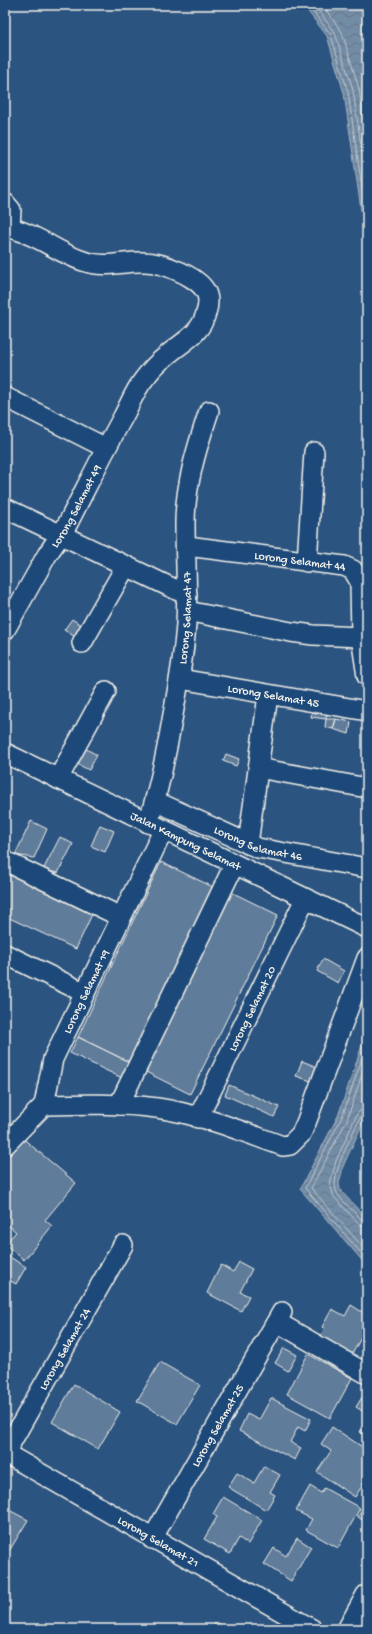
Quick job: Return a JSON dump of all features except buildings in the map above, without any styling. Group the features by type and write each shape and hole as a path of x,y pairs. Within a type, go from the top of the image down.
{"main road":[{"path":"348,1629 367,1596"}],"street":[{"path":"5,203 11,210 8,231"},
{"name":"Lorong Selamat 49","path":"7,624 60,534 143,380 162,359 187,341 198,330 205,318 208,305 207,294 202,286 193,278 160,265 146,262 132,262 115,265 98,265 84,262 68,256 21,230 8,231"},
{"path":"5,397 106,448"},
{"name":"Lorong Selamat 47","path":"156,827 155,801 160,784 180,679 187,603 185,522 189,486 199,441 209,411"},
{"path":"307,562 314,452"},
{"path":"5,508 126,566 187,603 298,633 361,636"},
{"name":"Lorong Selamat 44","path":"186,546 344,566 354,570 360,582 361,636 367,676"},
{"path":"82,643 126,566"},
{"name":"Lorong Selamat 45","path":"180,679 367,711"},
{"path":"58,779 106,691"},
{"path":"248,844 268,695"},
{"name":"Jalan Kampung Selamat","path":"5,753 367,928"},
{"path":"258,768 367,788"},
{"name":"Lorong Selamat 46","path":"155,801 248,844 272,851 367,868"},
{"name":"Lorong Selamat 19","path":"44,1105 53,1059 122,917 156,827"},
{"path":"5,861 122,917"},
{"path":"119,1105 234,865"},
{"name":"Lorong Selamat 20","path":"198,1118 305,899"},
{"path":"5,954 85,993"},
{"path":"5,1145 44,1105 95,1103 158,1108 198,1118 283,1146 290,1145 295,1142 306,1123 367,958"},
{"name":"Lorong Selamat 24","path":"5,1453 123,1245"},
{"name":"Lorong Selamat 25","path":"152,1539 280,1317 367,1374"},
{"name":"Lorong Selamat 21","path":"5,1453 152,1539 312,1629"}],"water":[{"path":"303,5 366,5 367,250 344,93 327,36"},
{"path":"367,1031 367,1114 344,1164 339,1183 340,1190 367,1219 367,1266 300,1189 338,1116"}]}
